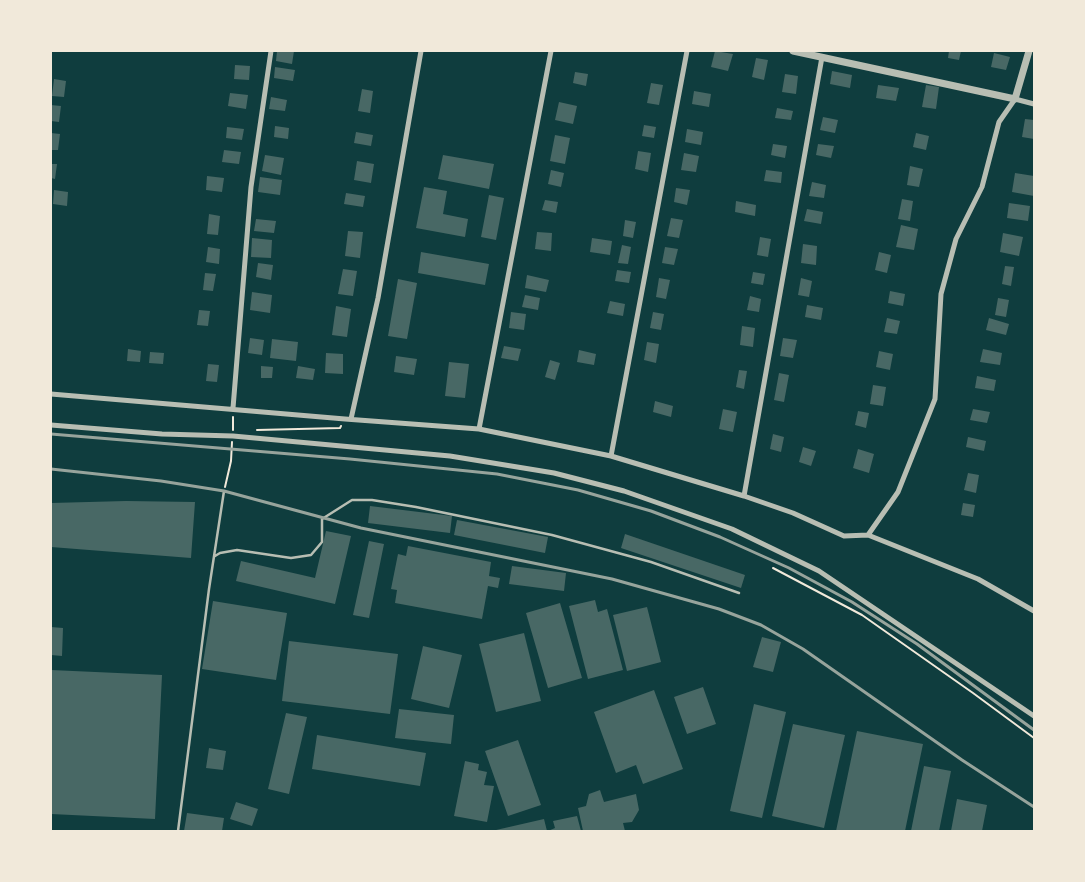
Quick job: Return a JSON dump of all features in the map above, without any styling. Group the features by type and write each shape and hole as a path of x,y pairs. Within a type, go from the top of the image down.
{"street":[{"path":"233,408 251,187 271,51"},
{"path":"351,419 378,298 421,51"},
{"path":"479,428 551,51"},
{"path":"611,456 687,51"},
{"path":"793,51 1034,104"},
{"path":"868,535 898,492 935,399 941,294 956,239 982,187 999,122 1015,99 1029,51"},
{"path":"744,496 822,57"},
{"path":"51,394 345,419 479,428 611,456 744,496 793,513 844,536 868,535 978,579 1034,611"},
{"path":"51,425 162,434 233,436 425,454 503,463 598,483 686,511 756,539 837,581 1034,716"}],"lane":[{"path":"178,831 209,589 224,491"},
{"path":"215,556 220,553 237,550 291,558 311,555 322,542 322,519 352,500 372,500 426,508 552,535 651,562 739,593"}],"path":[{"path":"224,491 231,461 233,408"},
{"path":"255,430 263,428 340,428 345,419"},
{"path":"773,568 862,614 1034,738"}],"building":[{"path":"277,51 294,51 292,64 276,61"},
{"path":"715,51 733,54 728,71 711,67"},
{"path":"949,51 961,51 959,60 948,58"},
{"path":"994,53 1010,57 1006,70 991,67"},
{"path":"756,58 768,60 764,80 752,77"},
{"path":"235,65 250,66 249,80 234,79"},
{"path":"275,67 295,70 293,81 274,78"},
{"path":"832,71 852,75 850,88 830,84"},
{"path":"575,72 588,74 586,86 573,83"},
{"path":"785,74 798,76 796,94 782,92"},
{"path":"54,79 66,81 64,97 52,96"},
{"path":"651,83 663,85 659,105 647,103"},
{"path":"878,85 899,88 896,101 876,98"},
{"path":"926,85 939,87 936,109 922,107"},
{"path":"362,89 373,91 370,113 358,111"},
{"path":"694,91 711,94 709,107 692,104"},
{"path":"230,93 248,95 246,109 228,106"},
{"path":"271,97 287,100 285,111 269,109"},
{"path":"559,102 577,106 573,124 555,120"},
{"path":"51,105 61,106 59,122 51,121"},
{"path":"777,108 793,111 791,120 775,118"},
{"path":"823,117 838,120 835,133 820,130"},
{"path":"1025,119 1034,120 1034,139 1022,137"},
{"path":"644,125 656,127 654,138 642,136"},
{"path":"275,126 289,128 288,139 274,137"},
{"path":"227,127 244,129 242,140 226,138"},
{"path":"687,129 703,132 701,145 685,142"},
{"path":"356,132 373,135 371,146 354,143"},
{"path":"51,133 60,134 58,150 51,150"},
{"path":"916,133 929,136 926,150 913,147"},
{"path":"555,135 570,138 565,164 550,161"},
{"path":"773,144 787,146 785,158 771,155"},
{"path":"818,144 834,146 831,158 816,155"},
{"path":"224,150 241,152 239,164 222,162"},
{"path":"638,151 651,153 648,172 635,169"},
{"path":"684,153 699,156 696,172 681,170"},
{"path":"265,155 284,158 281,175 262,171"},
{"path":"443,155 494,164 489,189 438,179"},
{"path":"357,161 374,164 371,183 354,180"},
{"path":"51,164 57,164 55,179 51,178"},
{"path":"910,166 923,169 919,187 907,185"},
{"path":"551,170 564,173 561,187 548,184"},
{"path":"766,170 782,172 781,183 764,181"},
{"path":"1015,173 1034,176 1034,196 1012,192"},
{"path":"207,176 224,178 222,192 206,190"},
{"path":"260,177 282,180 280,195 258,192"},
{"path":"812,182 826,185 824,198 809,196"},
{"path":"424,187 447,191 443,214 468,219 465,237 416,228"},
{"path":"676,188 690,190 687,205 674,202"},
{"path":"54,190 68,192 67,206 53,204"},
{"path":"346,193 365,196 363,207 344,204"},
{"path":"489,195 504,198 496,240 481,237"},
{"path":"902,199 913,201 910,221 898,219"},
{"path":"545,200 558,202 556,213 542,210"},
{"path":"736,201 756,205 755,216 735,212"},
{"path":"1009,203 1030,206 1028,221 1007,218"},
{"path":"807,209 823,212 821,224 804,221"},
{"path":"209,214 220,216 218,235 207,234"},
{"path":"671,218 683,220 679,238 667,236"},
{"path":"256,219 276,221 274,233 254,231"},
{"path":"625,220 636,222 633,238 623,236"},
{"path":"901,225 918,229 914,250 896,247"},
{"path":"348,231 363,232 360,258 345,256"},
{"path":"537,232 552,233 551,251 535,249"},
{"path":"1003,233 1023,237 1019,256 1000,252"},
{"path":"760,237 771,239 768,257 757,255"},
{"path":"252,238 272,240 271,258 251,257"},
{"path":"592,238 612,241 610,255 590,252"},
{"path":"803,244 817,246 816,265 801,263"},
{"path":"622,245 631,247 628,264 618,263"},
{"path":"208,247 220,249 219,264 206,262"},
{"path":"665,247 678,249 674,265 662,263"},
{"path":"421,252 489,264 485,285 418,273"},
{"path":"879,252 891,255 887,273 875,270"},
{"path":"258,263 273,265 271,280 256,277"},
{"path":"1005,266 1014,267 1011,286 1002,284"},
{"path":"343,269 357,271 353,296 338,294"},
{"path":"617,270 631,272 629,283 615,281"},
{"path":"753,272 765,274 763,285 751,283"},
{"path":"205,273 216,274 213,291 203,290"},
{"path":"527,275 549,280 546,292 525,288"},
{"path":"659,278 670,280 666,299 656,297"},
{"path":"801,278 812,281 809,297 798,295"},
{"path":"398,279 417,283 407,339 388,336"},
{"path":"890,291 905,294 903,306 888,303"},
{"path":"252,292 272,295 270,313 250,310"},
{"path":"525,295 540,298 538,310 522,307"},
{"path":"750,296 761,299 759,312 747,310"},
{"path":"998,298 1009,300 1006,317 995,315"},
{"path":"610,301 625,304 623,316 607,313"},
{"path":"807,305 823,308 821,320 805,317"},
{"path":"336,306 351,309 347,337 332,335"},
{"path":"199,310 210,311 208,326 197,325"},
{"path":"511,312 526,314 524,330 509,328"},
{"path":"653,312 664,314 661,330 650,328"},
{"path":"887,318 900,321 897,334 884,332"},
{"path":"989,318 1009,324 1006,335 986,330"},
{"path":"742,326 755,328 753,347 740,345"},
{"path":"250,338 264,340 262,355 248,353"},
{"path":"783,338 797,340 793,358 780,356"},
{"path":"272,339 298,342 296,361 270,358"},
{"path":"647,342 659,344 656,363 644,360"},
{"path":"504,346 521,349 518,361 501,358"},
{"path":"128,349 141,351 140,362 127,361"},
{"path":"983,349 1002,353 1000,365 980,362"},
{"path":"579,350 596,354 594,365 577,362"},
{"path":"879,351 893,354 890,370 876,367"},
{"path":"150,352 164,353 163,364 149,363"},
{"path":"326,353 343,354 343,374 325,373"},
{"path":"396,356 417,359 414,375 394,372"},
{"path":"550,360 560,363 555,380 545,377"},
{"path":"449,362 469,364 465,398 445,396"},
{"path":"208,364 219,365 217,382 206,381"},
{"path":"261,366 273,367 272,378 261,378"},
{"path":"298,366 315,369 313,380 296,378"},
{"path":"739,370 747,371 744,389 736,387"},
{"path":"779,373 789,375 784,402 774,400"},
{"path":"977,376 996,380 994,391 975,388"},
{"path":"873,385 886,387 883,406 870,404"},
{"path":"655,401 673,406 671,417 653,412"},
{"path":"723,409 737,412 733,432 719,429"},
{"path":"973,409 990,412 987,423 970,420"},
{"path":"858,411 869,413 866,428 855,425"},
{"path":"773,434 784,437 781,452 770,449"},
{"path":"968,437 986,441 984,451 966,447"},
{"path":"803,447 816,451 811,466 799,462"},
{"path":"858,449 874,454 869,473 853,468"},
{"path":"968,473 979,475 976,493 964,490"},
{"path":"195,502 191,558 51,547 51,503"},
{"path":"963,503 975,505 973,517 961,515"},
{"path":"370,506 452,516 450,533 368,523"},
{"path":"457,520 548,537 545,553 454,535"},
{"path":"326,531 351,536 335,604 236,581 241,561 315,578"},
{"path":"625,534 745,575 741,588 621,548"},
{"path":"369,541 384,544 369,618 353,615"},
{"path":"408,546 491,562 489,576 500,578 498,588 488,586 482,619 395,603 397,590 391,589 398,554 406,556"},
{"path":"512,566 566,573 564,591 509,584"},
{"path":"595,600 598,612 607,609 623,670 588,679 569,606"},
{"path":"213,601 287,613 276,680 202,669"},
{"path":"560,603 582,678 548,688 526,613"},
{"path":"647,607 661,662 627,671 613,615"},
{"path":"51,627 63,628 62,656 51,655"},
{"path":"524,633 541,701 496,712 479,644"},
{"path":"762,637 781,642 773,672 753,667"},
{"path":"289,641 398,654 390,714 282,701"},
{"path":"423,646 462,655 449,708 411,699"},
{"path":"51,670 162,675 155,819 51,814"},
{"path":"703,687 716,724 687,734 674,697"},
{"path":"654,690 683,769 643,784 636,765 616,773 594,712"},
{"path":"754,704 786,712 762,818 730,811"},
{"path":"399,709 454,715 451,744 395,738"},
{"path":"286,713 307,717 289,794 268,789"},
{"path":"793,724 845,735 824,828 772,816"},
{"path":"857,731 923,744 905,831 836,831"},
{"path":"317,735 426,753 420,786 312,769"},
{"path":"518,740 541,805 508,816 485,751"},
{"path":"209,748 226,751 223,770 206,768"},
{"path":"465,761 479,764 478,770 487,772 484,785 494,786 487,822 454,816"},
{"path":"924,766 951,771 939,831 911,831"},
{"path":"600,790 604,802 636,794 639,810 632,822 623,823 625,831 583,831 578,808 586,806 589,794"},
{"path":"957,799 987,805 982,831 951,831"},
{"path":"236,802 258,809 252,826 230,819"},
{"path":"187,813 224,818 222,831 184,831"},
{"path":"577,816 581,831 548,831 555,828 553,821"},
{"path":"544,819 547,831 496,831 496,830"}],"railway":[{"path":"51,434 350,459 497,474 578,490 651,511 720,537 789,568 852,602 917,644 1034,730"},
{"path":"51,469 161,481 224,491 361,528 612,579 719,609 761,625 803,649 962,760 1034,807"}]}
